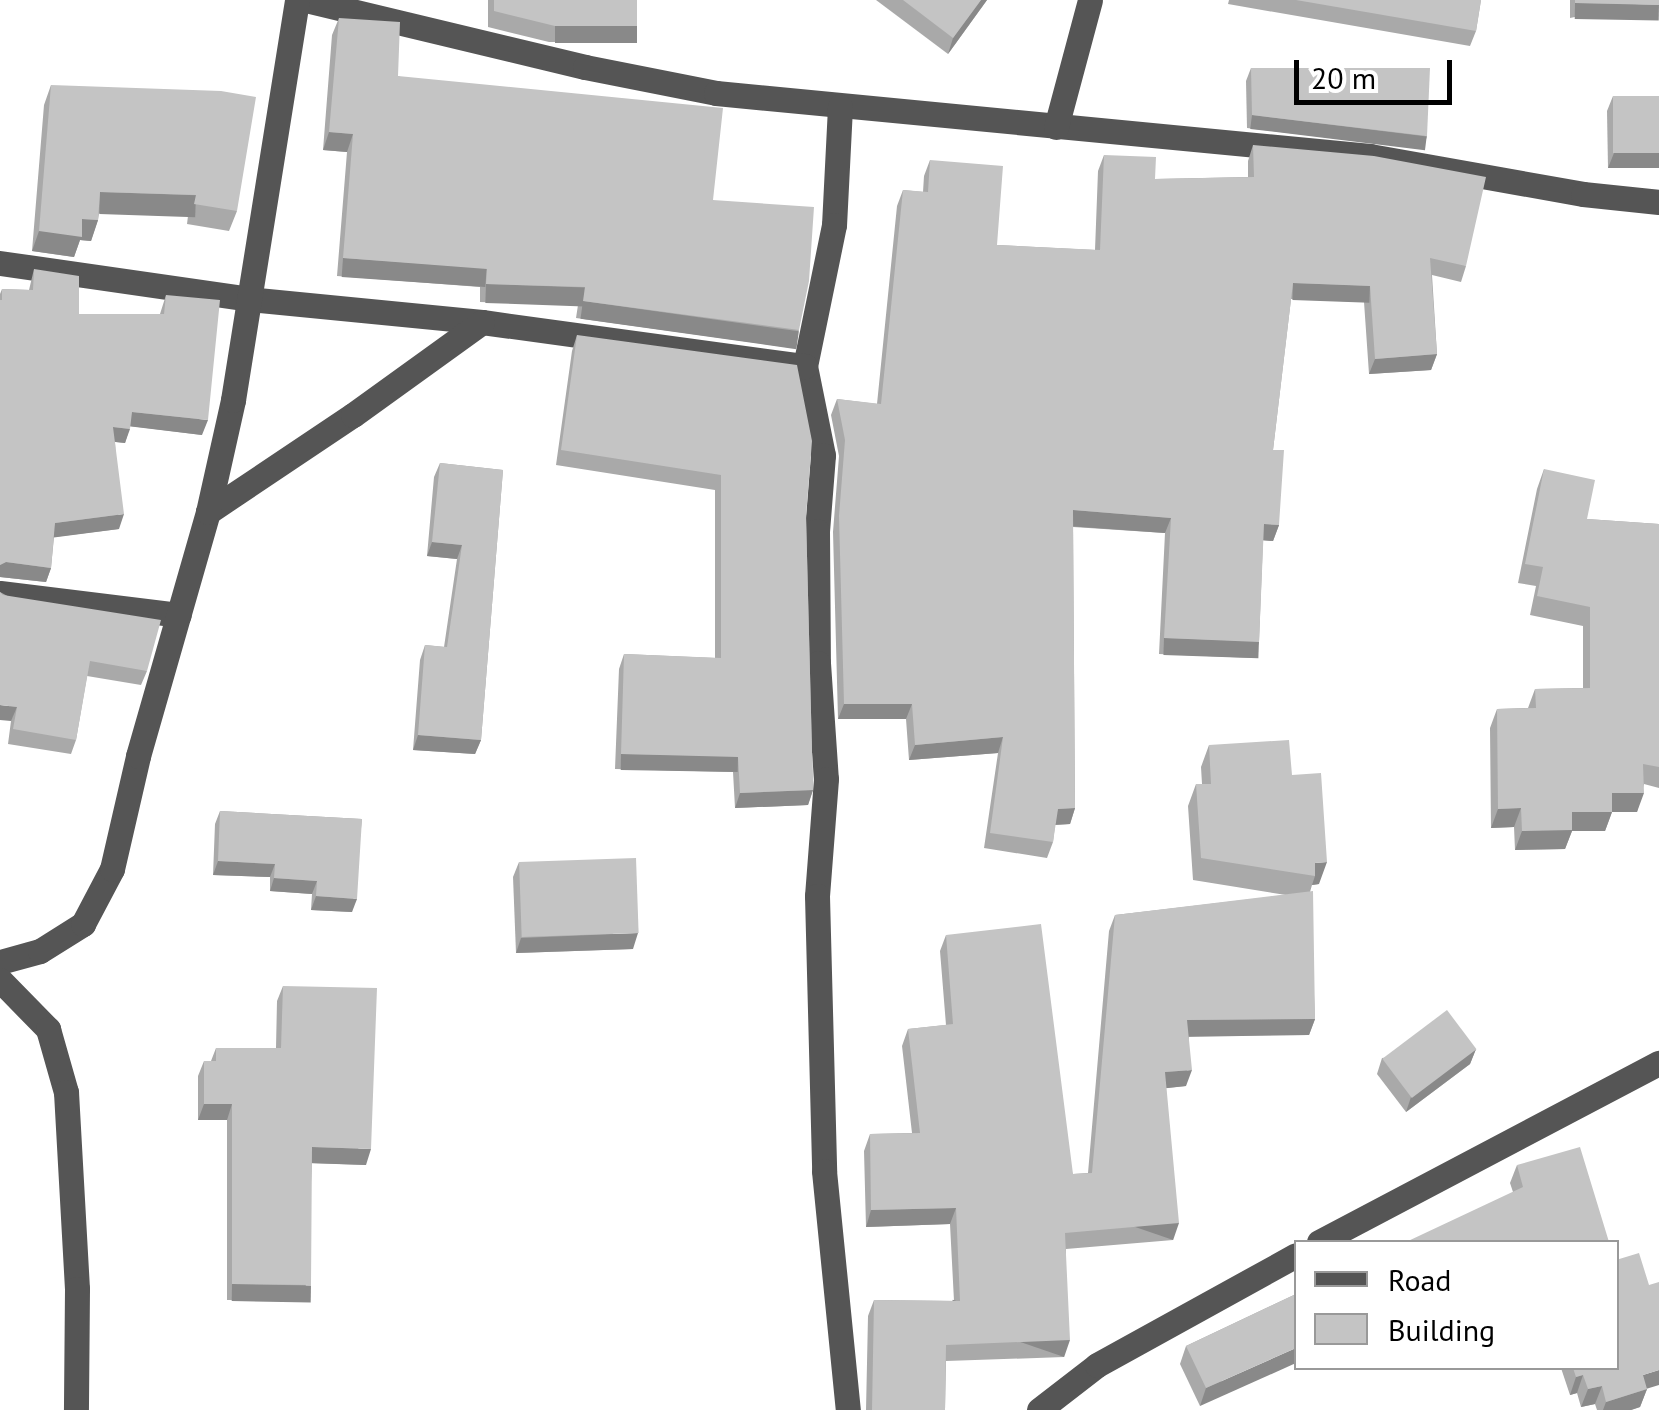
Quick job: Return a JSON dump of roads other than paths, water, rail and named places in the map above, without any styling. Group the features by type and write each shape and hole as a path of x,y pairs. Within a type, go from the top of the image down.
{"street":[{"path":"0,962 40,952 83,924 112,868 138,756 208,512 250,299 297,0"},
{"path":"306,0 584,67 716,93 1370,156 1583,194 1659,202"},
{"path":"1056,127 1090,0"},
{"path":"840,107 834,225 805,366 823,454 817,530 818,663 826,778 817,896 824,1171 848,1410"},
{"path":"0,263 250,299 482,322 805,366"},
{"path":"208,512 482,322"},
{"path":"0,593 179,615"},
{"path":"0,980 48,1029 66,1092 77,1290 76,1410"},
{"path":"1323,1240 1659,1062"},
{"path":"1039,1410 1097,1365 1294,1256"}]}
